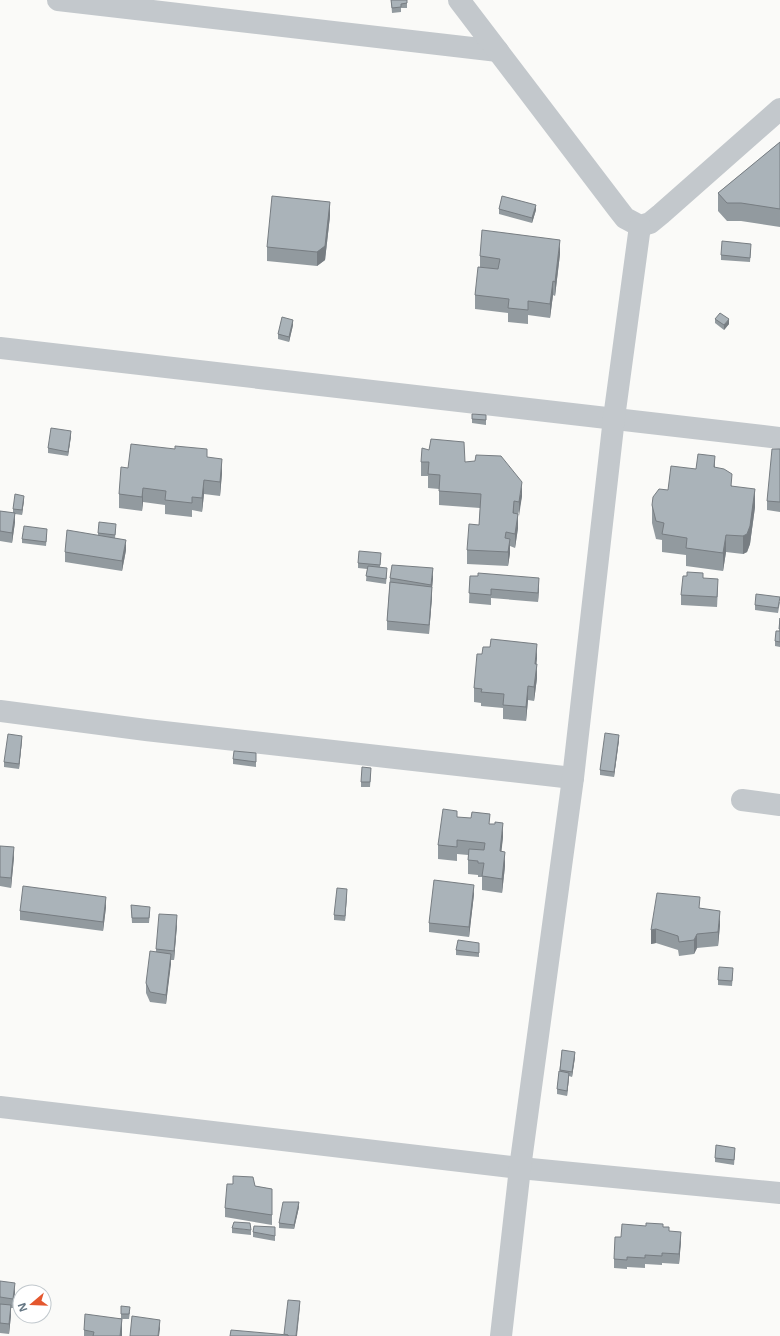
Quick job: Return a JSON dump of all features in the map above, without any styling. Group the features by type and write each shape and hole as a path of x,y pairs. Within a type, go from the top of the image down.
{"street":[{"path":"58,0 498,50"},
{"path":"459,0 625,218 640,226 650,223 662,214 780,109"},
{"path":"501,1336 520,1168 573,778 614,418 640,226"},
{"path":"0,348 780,438"},
{"path":"0,711 146,730 573,778"},
{"path":"742,800 780,805"},
{"path":"0,1107 520,1168 780,1192"}],"building":[{"path":"391,0 407,0 407,3 401,4 401,7 392,8"},
{"path":"780,142 780,209 741,203 727,203 718,193"},
{"path":"272,196 330,202 325,246 317,252 267,247"},
{"path":"502,196 536,205 532,218 499,209"},
{"path":"482,230 560,240 555,282 553,281 550,304 528,301 528,310 508,308 509,299 475,295 478,267 498,269 500,259 480,256"},
{"path":"722,241 751,244 750,258 721,255"},
{"path":"720,313 729,319 724,325 715,319"},
{"path":"282,317 293,320 289,337 278,334"},
{"path":"472,414 486,415 486,420 472,419"},
{"path":"51,428 71,431 68,452 48,448"},
{"path":"431,439 464,442 465,462 475,461 476,455 501,456 522,482 519,502 514,501 513,513 518,514 515,534 506,532 505,538 510,539 508,552 467,550 469,524 479,525 481,494 439,491 440,475 428,474 429,462 421,462 422,448 429,450"},
{"path":"131,444 175,449 175,446 207,449 207,457 222,459 220,482 204,480 202,498 192,497 192,503 165,500 166,491 143,488 142,497 119,494 121,467 128,468"},
{"path":"772,449 780,449 780,502 767,501"},
{"path":"698,454 715,456 714,467 724,469 732,474 731,486 755,489 750,526 747,534 743,536 726,535 723,553 686,548 687,538 662,534 664,523 656,521 652,505 653,497 659,489 668,490 671,466 696,469"},
{"path":"15,494 24,496 22,510 13,509"},
{"path":"0,511 15,513 12,533 0,531"},
{"path":"99,522 116,524 115,535 98,533"},
{"path":"24,526 47,529 46,542 22,539"},
{"path":"67,530 126,540 122,561 65,552"},
{"path":"359,551 381,553 380,565 358,563"},
{"path":"392,565 433,568 431,585 390,578"},
{"path":"368,566 387,568 386,579 366,576"},
{"path":"687,572 703,573 703,578 718,579 717,597 681,595 683,576 687,576"},
{"path":"478,573 539,578 538,593 491,589 491,595 469,593 470,576 478,576"},
{"path":"390,582 432,587 429,625 387,621"},
{"path":"756,594 780,597 778,608 755,605"},
{"path":"776,631 780,631 780,642 775,641"},
{"path":"491,639 537,644 535,664 537,664 534,687 528,686 526,707 503,705 504,694 481,692 482,689 474,688 477,654 482,654 483,647 490,647"},
{"path":"605,733 619,735 614,772 600,770"},
{"path":"8,734 22,736 19,764 4,762"},
{"path":"234,751 256,753 256,762 233,759"},
{"path":"362,767 371,768 370,782 361,782"},
{"path":"443,809 457,811 457,817 471,818 472,812 490,814 489,824 495,824 495,822 503,823 500,851 505,852 502,879 482,876 484,863 468,860 469,849 484,850 485,843 457,840 457,847 438,845"},
{"path":"0,846 14,847 11,878 0,877"},
{"path":"434,880 474,885 469,927 429,923"},
{"path":"23,886 106,897 103,922 20,911"},
{"path":"337,888 347,889 345,916 334,915"},
{"path":"657,893 700,897 699,908 720,911 718,932 697,934 694,940 679,942 678,936 656,929 651,930"},
{"path":"131,905 150,907 149,918 132,918"},
{"path":"159,914 177,915 174,951 156,949"},
{"path":"458,940 479,943 479,953 456,950"},
{"path":"150,951 171,954 166,995 150,992 146,983"},
{"path":"719,967 733,968 732,981 718,980"},
{"path":"562,1050 575,1052 572,1072 560,1070"},
{"path":"559,1071 569,1073 567,1091 557,1089"},
{"path":"716,1145 735,1148 734,1160 715,1158"},
{"path":"233,1176 253,1177 255,1186 272,1189 272,1215 225,1208 227,1184 233,1184"},
{"path":"283,1202 299,1202 294,1225 279,1223"},
{"path":"234,1222 250,1223 251,1230 232,1228"},
{"path":"646,1223 663,1224 663,1227 669,1227 669,1231 681,1232 679,1254 662,1253 662,1256 645,1255 645,1258 627,1257 627,1260 614,1259 615,1237 621,1237 622,1224 646,1226"},
{"path":"254,1226 275,1227 275,1236 253,1232"},
{"path":"0,1281 15,1283 12,1284 12,1299 0,1297"},
{"path":"288,1300 300,1301 296,1336 288,1336 284,1334"},
{"path":"0,1304 11,1305 9,1324 0,1323"},
{"path":"121,1306 130,1307 129,1314 121,1314"},
{"path":"85,1314 122,1319 120,1336 93,1336 94,1332 84,1330"},
{"path":"132,1316 160,1320 158,1336 130,1336"},
{"path":"231,1330 288,1335 288,1336 230,1336"}]}
